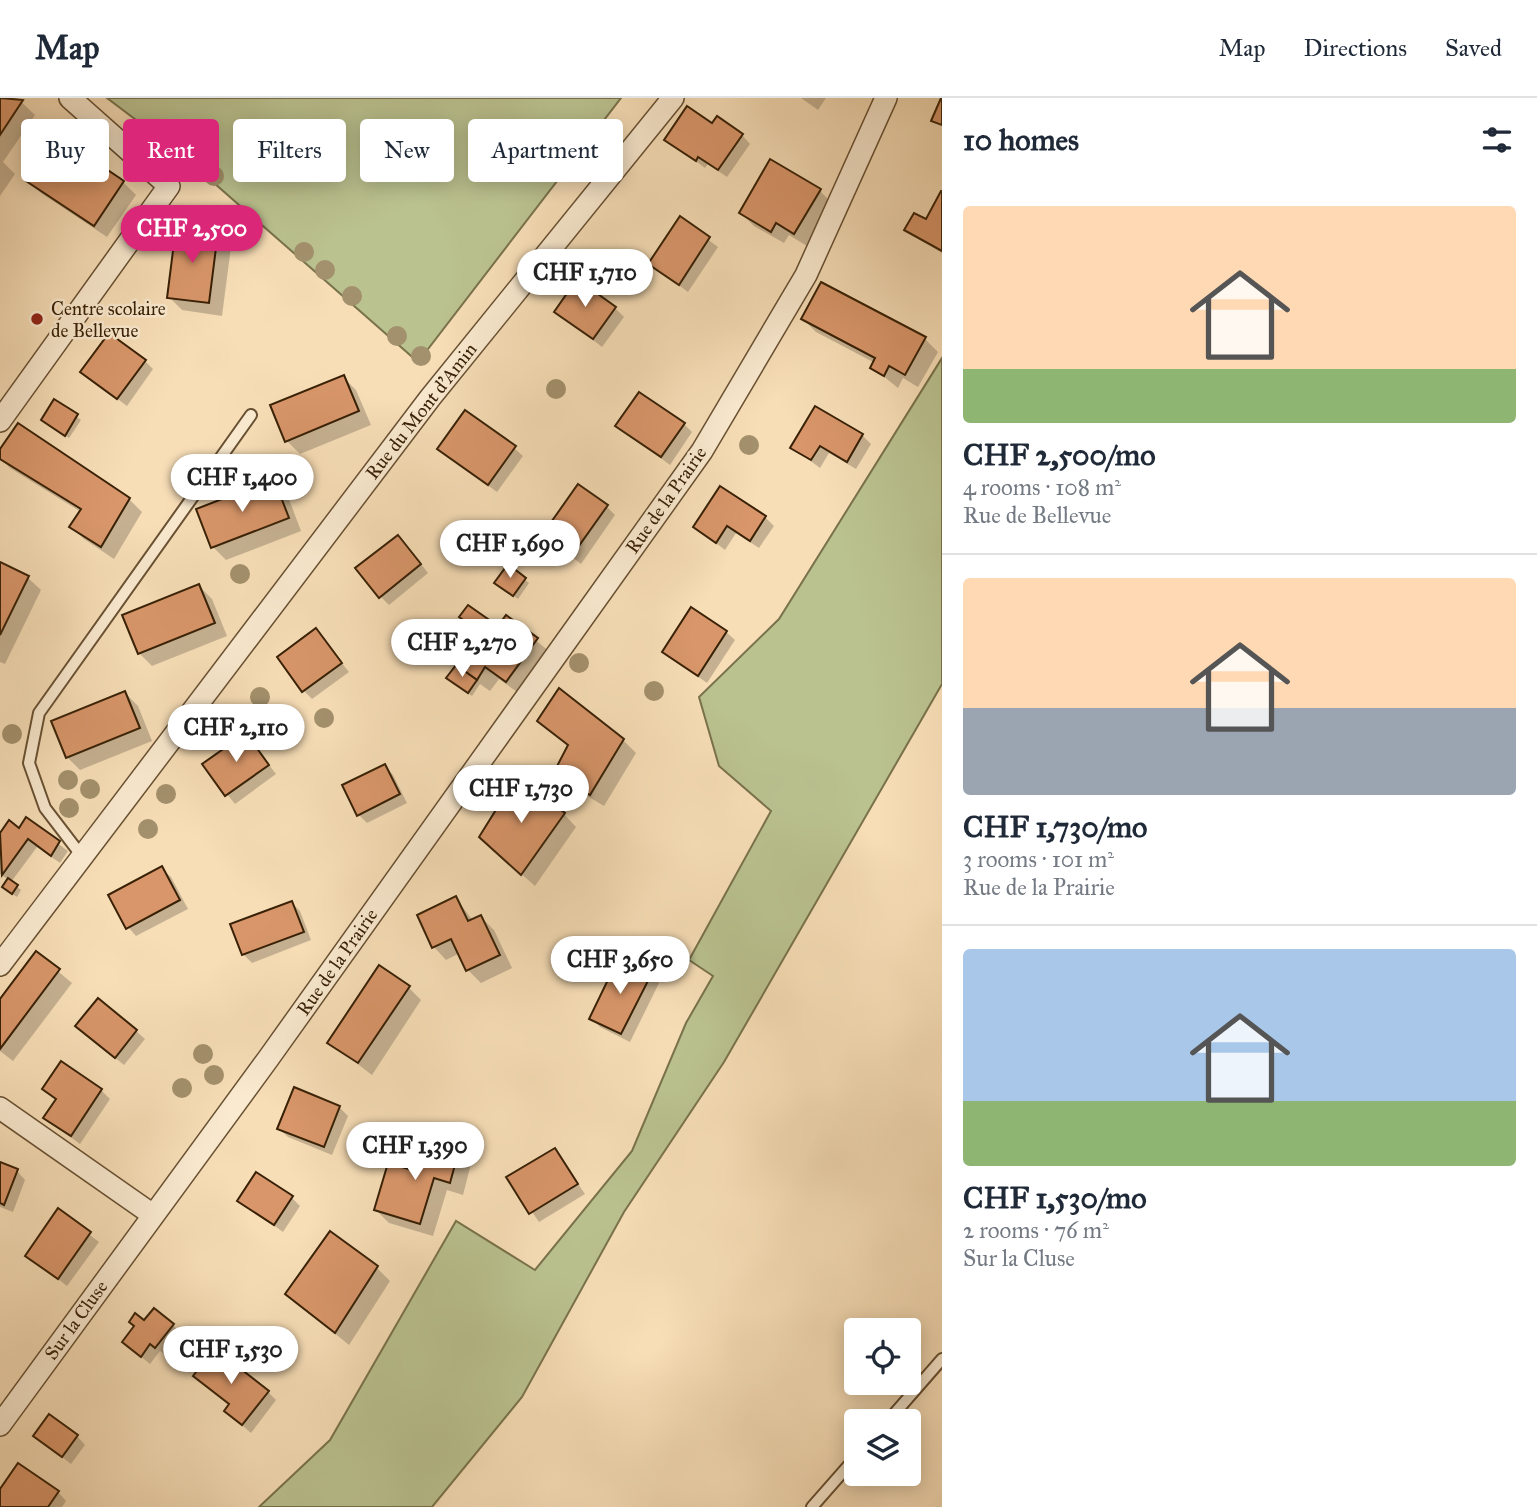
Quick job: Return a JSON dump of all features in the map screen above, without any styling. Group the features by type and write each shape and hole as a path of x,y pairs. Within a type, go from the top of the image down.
{"street":[{"path":"0,421 169,186 70,98"},
{"name":"Rue du Mont d'Amin","path":"0,965 430,398 673,98"},
{"name":"Rue de la Prairie","path":"153,1215 276,1048 702,450 806,275 886,98"},
{"path":"0,1108 153,1215"},
{"name":"Sur la Cluse","path":"0,1425 153,1215"}],"lane":[{"path":"81,855 45,808 29,763 39,713 251,415"},
{"path":"898,1409 942,1359"},
{"path":"813,1507 844,1471"}],"green space":[{"path":"107,98 621,98 605,119 468,119 468,182 556,182 418,362 213,182 219,182 219,119 135,119"},
{"path":"942,358 942,684 724,1062 624,1212 522,1397 432,1507 259,1507 330,1440 456,1221 535,1270 632,1151 686,1023 713,976 689,960 771,811 719,766 699,697 779,619"}],"building":[{"path":"0,98 23,100 0,135"},
{"path":"942,98 942,125 931,121"},
{"path":"687,106 712,123 717,116 743,134 718,170 698,157 696,161 664,140"},
{"path":"770,159 821,189 794,234 776,223 771,232 739,213"},
{"path":"109,171 123,182 94,226 28,182 109,182"},
{"path":"941,191 942,251 904,230 914,213 926,219"},
{"path":"680,216 710,237 679,285 648,264"},
{"path":"176,227 218,232 209,303 167,298"},
{"path":"577,279 616,307 593,339 554,312"},
{"path":"821,282 926,337 905,375 889,366 884,376 870,368 875,358 801,319"},
{"path":"109,333 146,360 117,399 80,372"},
{"path":"344,375 359,411 285,442 270,405"},
{"path":"639,392 685,423 661,457 615,426"},
{"path":"54,399 78,414 65,436 41,420"},
{"path":"815,406 863,434 847,462 820,446 811,460 790,448"},
{"path":"465,410 516,446 488,485 437,449"},
{"path":"18,423 130,498 101,547 69,527 81,509 0,459 0,449"},
{"path":"274,479 289,518 211,548 196,509"},
{"path":"578,484 608,505 571,557 542,535"},
{"path":"720,486 766,516 750,541 727,526 716,543 693,527"},
{"path":"398,535 421,564 379,598 355,568"},
{"path":"0,562 29,576 0,635"},
{"path":"508,564 526,578 513,596 494,583"},
{"path":"199,584 215,623 138,654 122,615"},
{"path":"468,605 498,626 506,615 538,638 506,682 485,667 477,680 456,665 480,632 459,617"},
{"path":"691,607 727,631 698,676 662,652"},
{"path":"316,628 342,663 302,692 277,657"},
{"path":"456,665 477,680 468,693 446,678"},
{"path":"559,688 624,739 590,795 554,772 568,745 537,721"},
{"path":"125,691 140,728 66,758 51,721"},
{"path":"246,733 269,765 225,796 202,764"},
{"path":"385,764 400,794 357,816 342,785"},
{"path":"517,776 565,813 521,875 479,837"},
{"path":"26,817 60,841 51,856 28,839 2,875 0,833 9,820 19,828"},
{"path":"162,866 180,900 126,929 108,895"},
{"path":"8,878 18,885 12,894 2,887"},
{"path":"456,896 468,921 481,915 500,955 466,971 451,939 432,948 417,915"},
{"path":"292,901 304,932 242,955 230,924"},
{"path":"36,951 60,969 0,1049 0,999"},
{"path":"619,957 652,973 621,1034 589,1019"},
{"path":"379,965 410,986 358,1063 327,1043"},
{"path":"98,998 137,1030 115,1058 75,1026"},
{"path":"61,1061 102,1089 71,1136 43,1118 56,1099 42,1089"},
{"path":"294,1087 340,1106 324,1147 277,1129"},
{"path":"422,1139 459,1150 450,1183 434,1178 420,1224 374,1210 388,1163 412,1170"},
{"path":"555,1148 578,1184 529,1214 506,1177"},
{"path":"0,1162 18,1169 4,1205 0,1203"},
{"path":"256,1172 293,1196 274,1225 237,1201"},
{"path":"58,1208 91,1232 58,1279 25,1256"},
{"path":"330,1231 378,1266 335,1333 285,1294"},
{"path":"154,1308 174,1324 155,1348 150,1344 141,1357 122,1342 134,1326 129,1322 135,1313 144,1320"},
{"path":"214,1348 269,1391 242,1425 224,1411 229,1404 193,1376"},
{"path":"49,1414 78,1435 62,1457 33,1436"},
{"path":"18,1463 59,1491 48,1507 0,1507 0,1489"}],"place":[{"name":"Centre scolaire de Bellevue","path":"37,319"}]}
